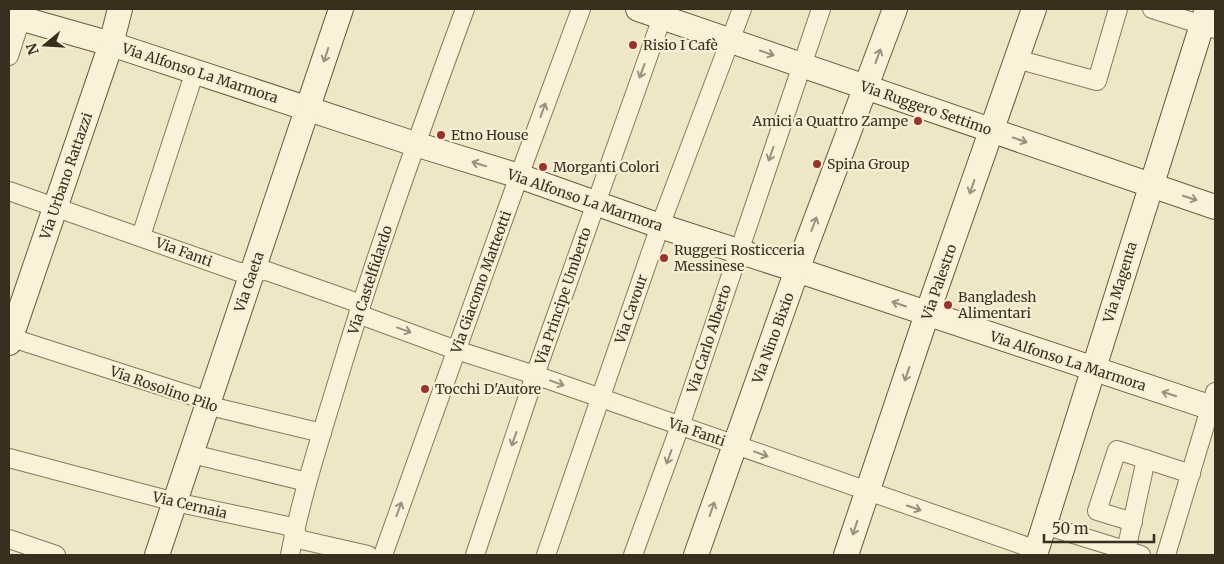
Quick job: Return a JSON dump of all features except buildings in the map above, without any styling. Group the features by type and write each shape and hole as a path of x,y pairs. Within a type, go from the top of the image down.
{"street":[{"name":"Via Urbano Rattazzi","path":"9,339 56,206 120,9"},
{"name":"Via Gaeta","path":"156,555 192,454 207,403 341,9"},
{"name":"Via Castelfidardo","path":"290,555 307,482 359,309 415,144 465,9"},
{"name":"Via Giacomo Matteotti","path":"383,555 581,9"},
{"name":"Via Ruggero Settimo","path":"638,9 663,13 730,40 866,88 1215,207"},
{"name":"Via Cavour","path":"546,555 660,226 742,9"},
{"name":"Via Carlo Alberto","path":"633,555 680,426 821,9"},
{"name":"Via Nino Bixio","path":"696,555 797,270 895,9"},
{"name":"Via Palestro","path":"846,555 927,314 1034,9"},
{"path":"1016,59 1097,81 1118,9"},
{"path":"1152,9 1208,21"},
{"name":"Via Principe Umberto","path":"475,555 663,13"},
{"name":"Via Alfonso La Marmora","path":"18,14 415,144 519,176 660,226 797,270 1092,370 1214,403"},
{"path":"9,56 18,14"},
{"name":"Via Magenta","path":"1036,553 1151,185 1208,21"},
{"path":"140,236 195,71"},
{"name":"Via Fanti","path":"9,191 240,272 267,271 456,350 735,444 1036,553"},
{"name":"Via Rosolino Pilo","path":"9,339 202,399 214,407 322,432"},
{"path":"1166,555 1214,403"},
{"path":"1133,522 1097,511 1116,450 1191,474"},
{"path":"192,454 307,482"},
{"name":"Via Cernaia","path":"9,458 175,502 288,526 302,540 368,555"},
{"path":"1044,525 1134,553 1133,522 1146,459"},
{"path":"9,540 36,552 56,555"}],"place":[{"name":"Risio I Cafè","path":"633,45"},
{"name":"Amici a Quattro Zampe","path":"918,121"},
{"name":"Etno House","path":"441,135"},
{"name":"Spina Group","path":"817,164"},
{"name":"Morganti Colori","path":"543,167"},
{"name":"Ruggeri Rosticceria Messinese","path":"664,258"},
{"name":"Bangladesh Alimentari","path":"948,305"},
{"name":"Tocchi D'Autore","path":"425,389"}]}
